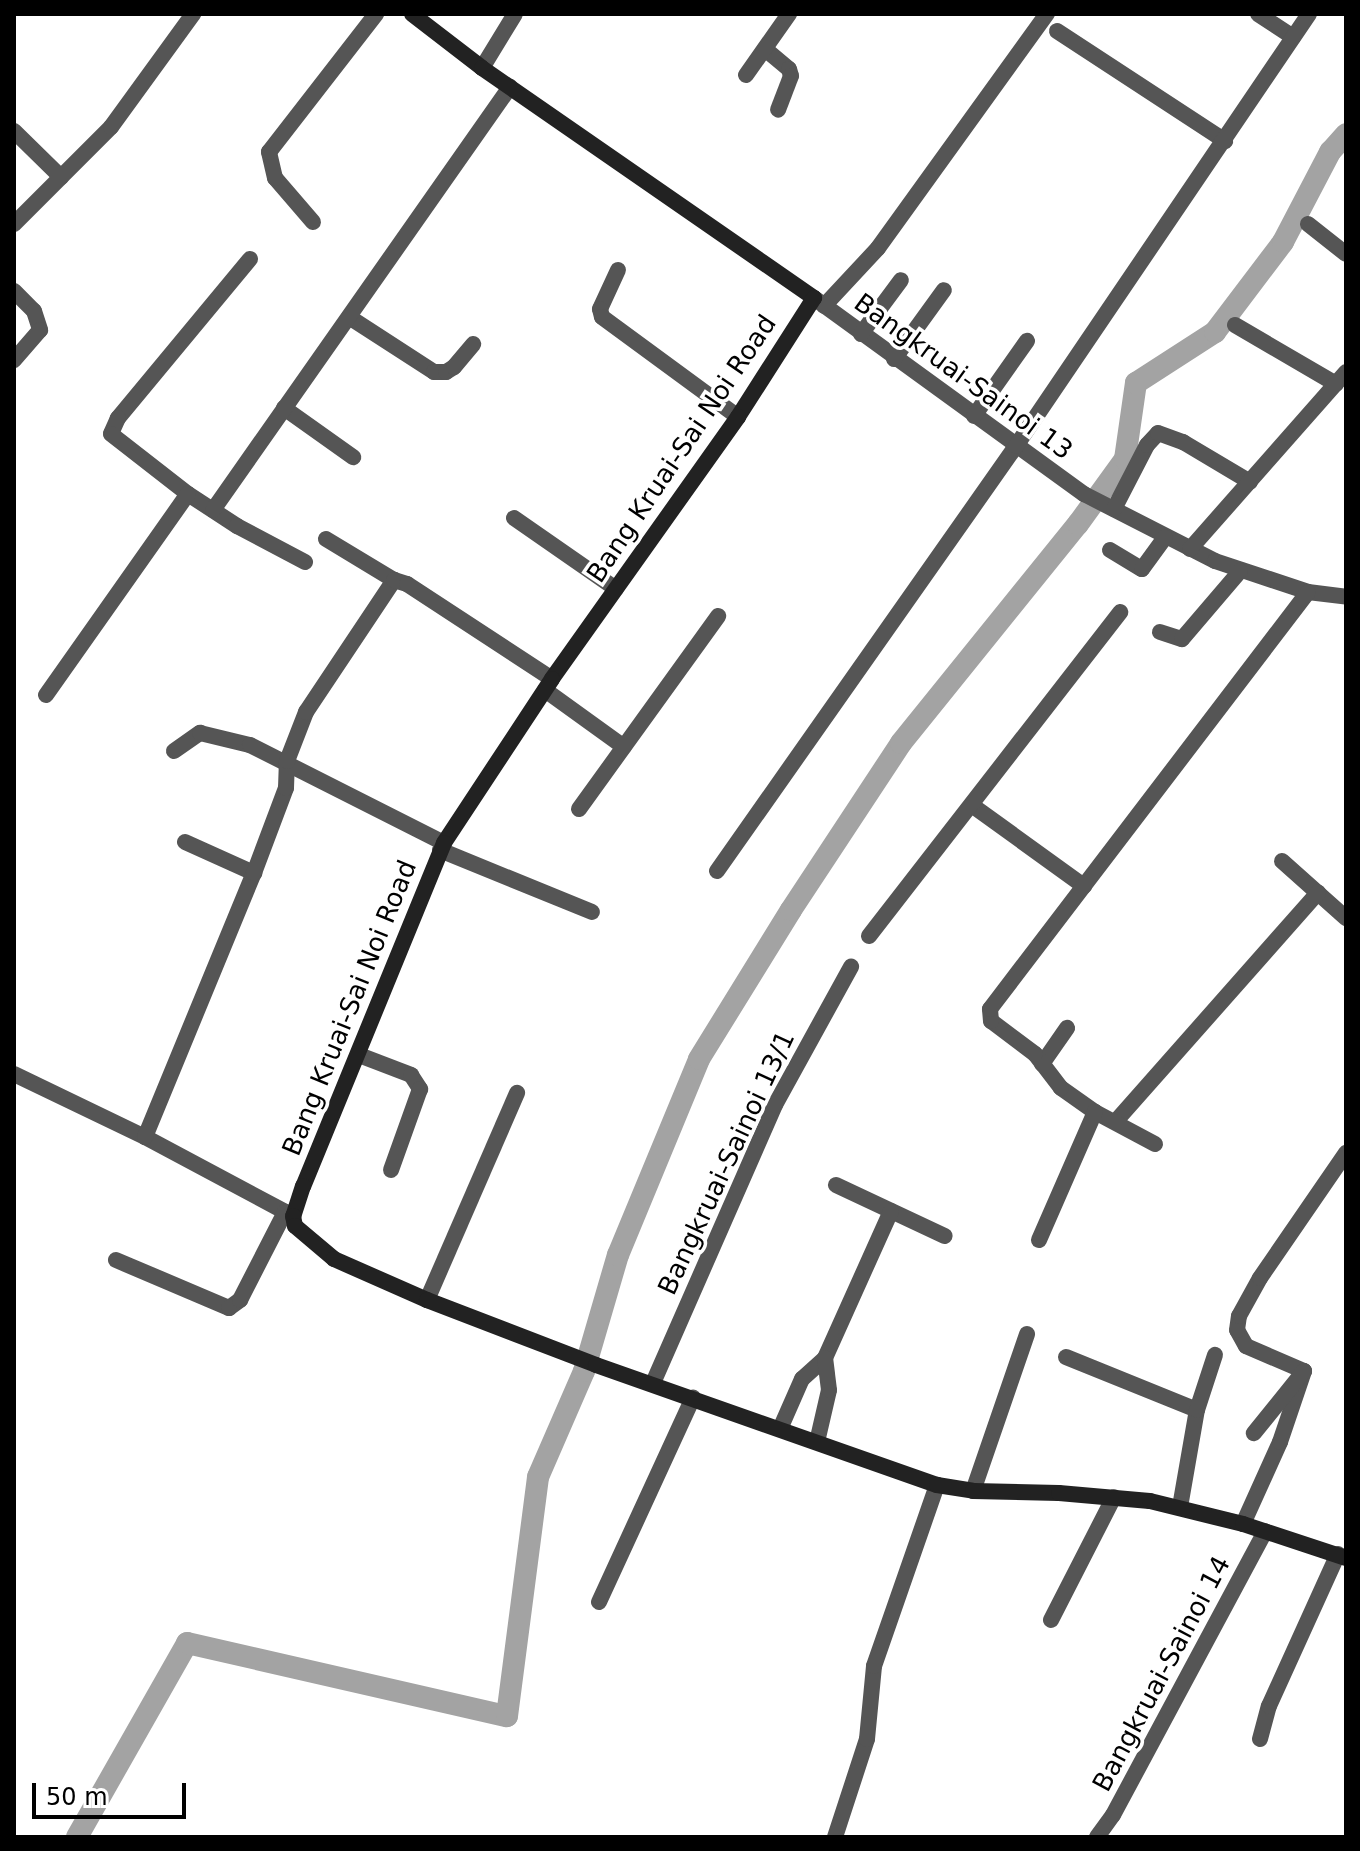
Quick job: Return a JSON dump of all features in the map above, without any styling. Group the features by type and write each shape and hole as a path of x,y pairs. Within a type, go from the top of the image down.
{"main road":[{"path":"412,14 482,68 827,309"},
{"name":"Bang Kruai-Sai Noi Road","path":"289,1214 359,1055 442,846 463,809 738,417 827,309"},
{"path":"289,1214 303,1236 334,1259 427,1300 596,1365 937,1485 973,1491 1114,1497 1180,1507 1342,1556"}],"street":[{"path":"14,224 121,116 193,14"},
{"path":"313,222 275,178 269,152 376,14"},
{"path":"482,68 515,14"},
{"path":"746,75 789,14"},
{"path":"827,309 878,248 1047,14"},
{"path":"1258,14 1293,37"},
{"path":"717,871 1016,446 1309,14"},
{"path":"1057,31 1225,141"},
{"path":"765,49 789,69 791,76 778,110"},
{"path":"213,510 510,87"},
{"path":"14,131 61,177"},
{"path":"1308,224 1346,254"},
{"path":"250,259 110,428 115,439 188,494 305,562"},
{"path":"618,270 600,309 602,317 738,417"},
{"path":"861,334 901,280"},
{"path":"894,359 944,290"},
{"path":"14,291 34,311 40,330 14,360"},
{"name":"Bangkruai-Sainoi 13","path":"827,309 1084,494 1165,537 1240,571 1308,592 1346,597"},
{"path":"349,317 434,372 442,373 454,367 473,344"},
{"path":"1190,549 1341,378 1235,325"},
{"path":"974,416 1027,341"},
{"path":"284,408 353,457"},
{"path":"1110,507 1147,445 1158,433 1183,442 1250,482"},
{"path":"46,695 188,494"},
{"path":"514,518 616,589"},
{"path":"1110,550 1142,569 1165,537"},
{"path":"326,539 394,580 407,584 549,684 624,747"},
{"path":"1160,632 1182,639 1240,571"},
{"path":"145,1137 254,873 286,788 287,761 306,712 394,580"},
{"path":"1155,1144 1095,1112 1061,1088 1025,1045 991,1021 990,1009 1308,592"},
{"path":"869,936 973,806 1120,612"},
{"path":"579,809 718,616"},
{"path":"174,751 188,738 211,734 250,745 287,761 442,846 592,912"},
{"path":"973,806 1084,886"},
{"path":"185,842 254,873"},
{"path":"1282,861 1346,918"},
{"path":"1116,1121 1318,893"},
{"name":"Bangkruai-Sainoi 13/1","path":"653,1383 775,1105 851,967"},
{"path":"1042,1064 1067,1028"},
{"path":"359,1055 411,1075 420,1089 391,1170"},
{"path":"14,1074 145,1137 289,1214 240,1300 229,1308 116,1260"},
{"path":"427,1300 517,1093"},
{"path":"1039,1240 1095,1112"},
{"path":"1304,1371 1246,1346 1237,1330 1239,1316 1260,1278 1346,1153"},
{"path":"836,1185 945,1236"},
{"path":"780,1429 802,1379 825,1358 891,1211"},
{"path":"973,1491 1027,1334"},
{"path":"1180,1507 1197,1410 1215,1355"},
{"path":"1066,1357 1197,1410"},
{"path":"817,1442 829,1390 825,1358"},
{"path":"1254,1433 1304,1371"},
{"path":"1243,1524 1280,1442 1304,1371"},
{"path":"599,1602 693,1398"},
{"path":"835,1837 867,1739 874,1666 937,1485"},
{"path":"1051,1620 1114,1497"},
{"name":"Bangkruai-Sainoi 14","path":"1097,1837 1113,1815 1265,1531"},
{"path":"1260,1739 1269,1706 1342,1556"}],"waterway":[{"path":"77,1837 187,1643 507,1716 538,1477 584,1371 618,1255 699,1059 791,910 901,743 1078,524 1125,459 1136,383 1215,332 1283,242 1330,152 1346,134"}]}
